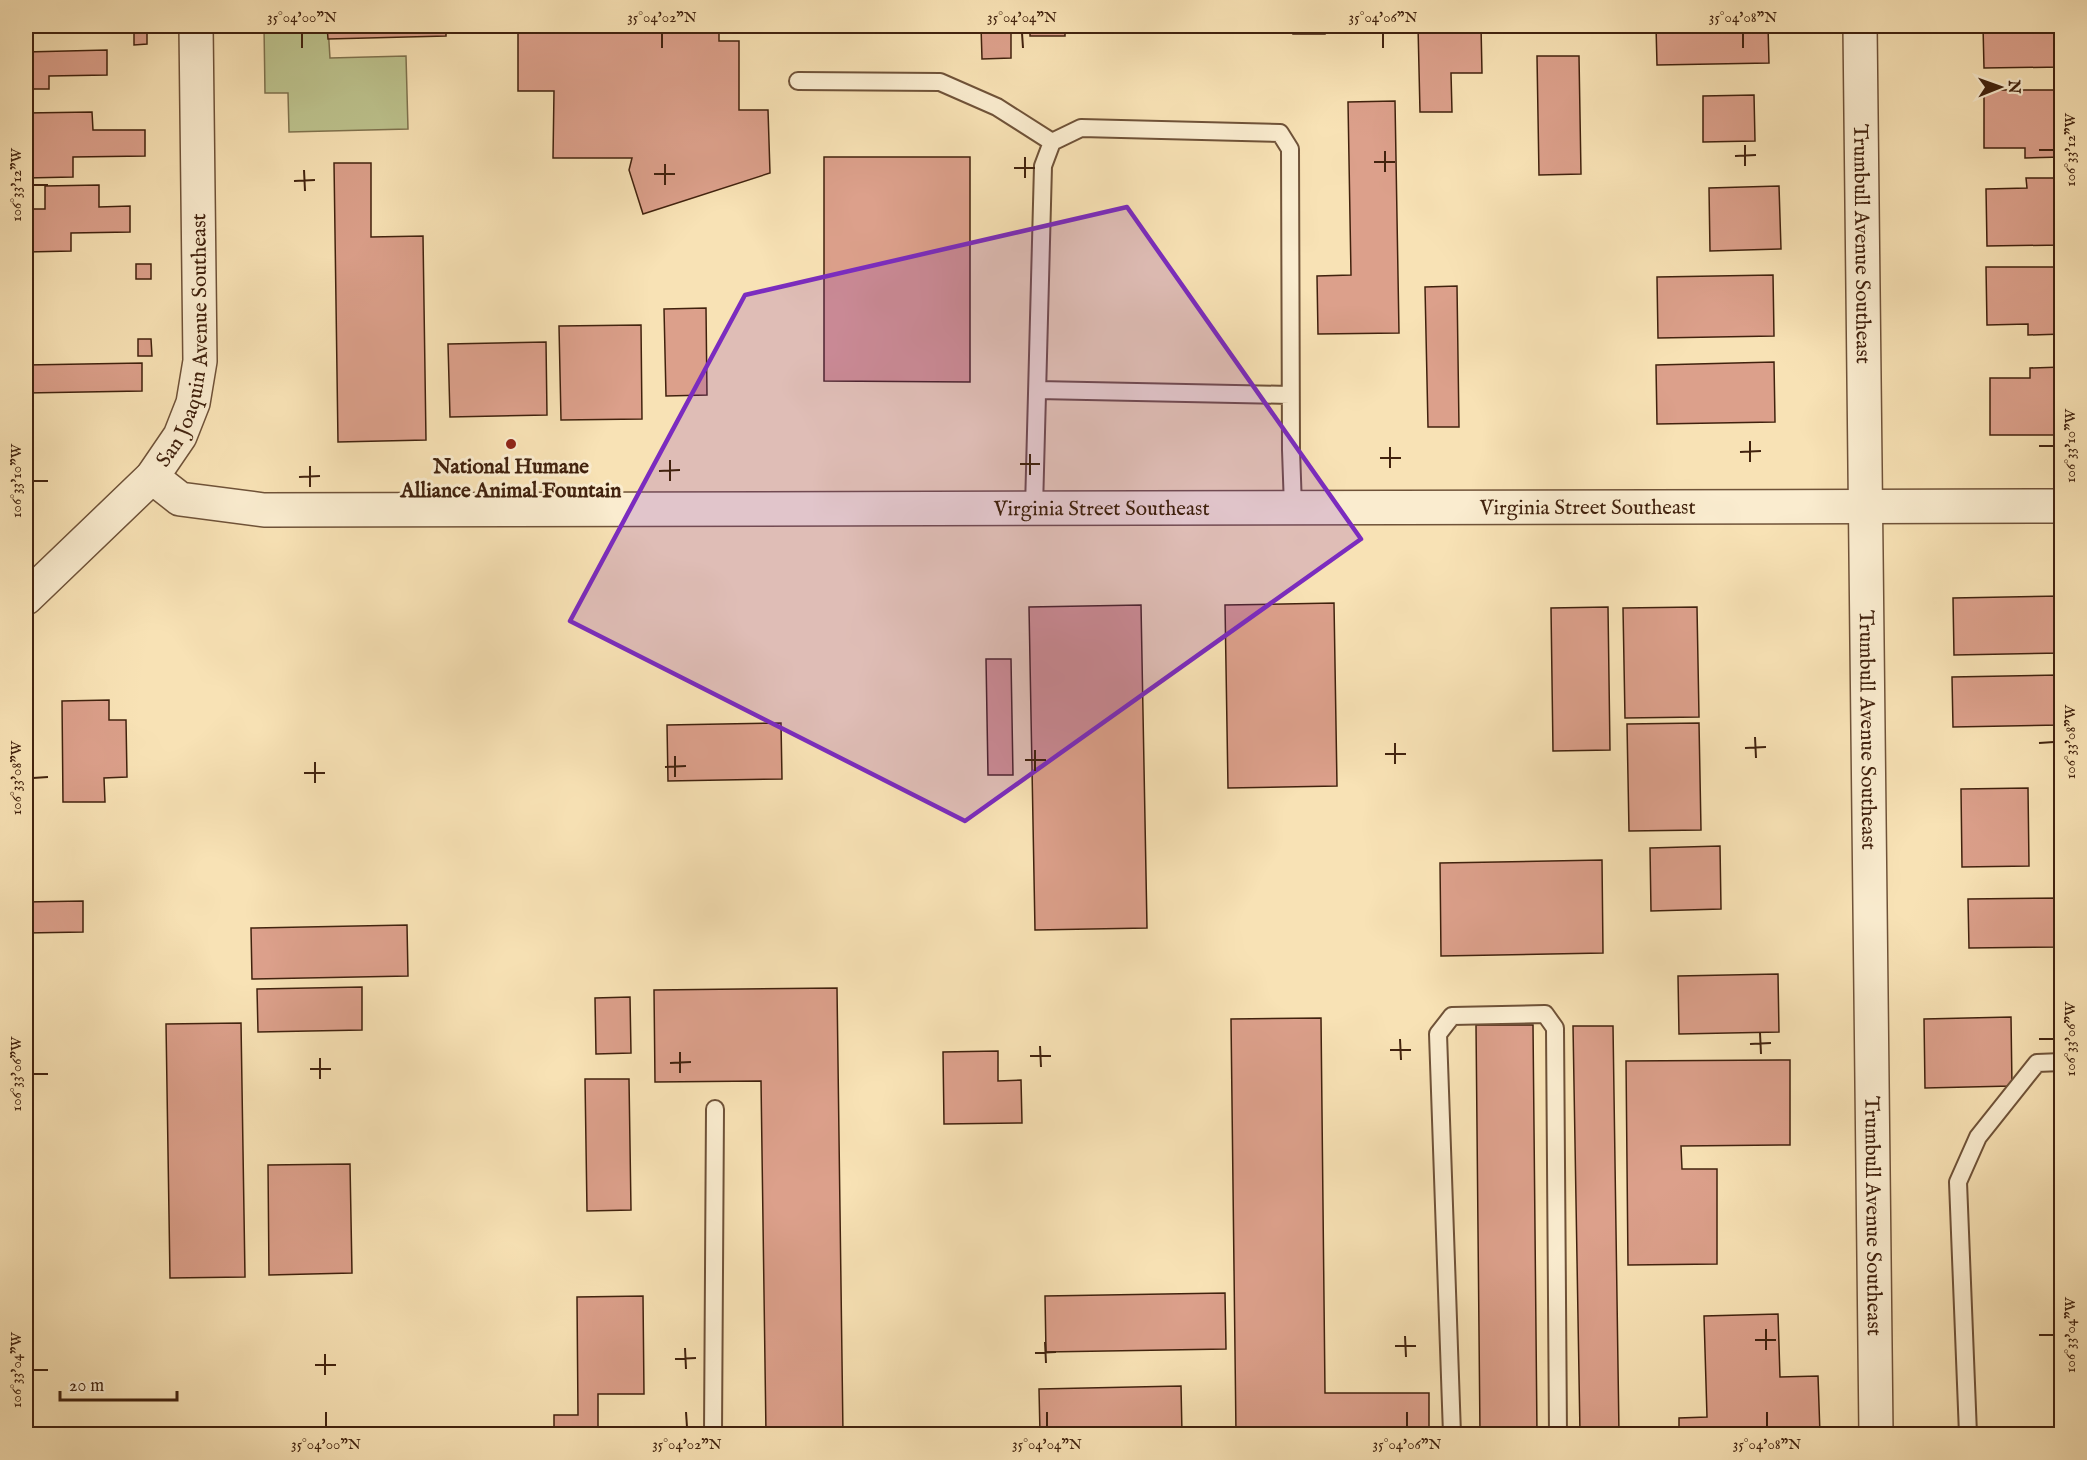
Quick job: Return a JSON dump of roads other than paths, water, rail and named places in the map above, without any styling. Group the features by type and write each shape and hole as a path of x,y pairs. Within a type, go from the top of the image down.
{"street":[{"name":"San Joaquin Avenue Southeast","path":"26,598 152,477 180,436 193,403 200,361 196,26"},
{"name":"Trumbull Avenue Southeast","path":"1860,26 1876,1434"},
{"name":"Virginia Street Southeast","path":"152,477 180,499 264,510 2061,506"}],"lane":[{"path":"798,81 940,82 997,107 1052,142"},
{"path":"1034,508 1043,166 1052,142 1081,128 1280,133 1290,149 1290,395 1293,507"},
{"path":"1038,390 1290,395"},
{"path":"1452,1434 1438,1034 1452,1016 1545,1014 1555,1028 1558,1434"},
{"path":"1968,1434 1958,1182 1978,1137 2037,1063 2061,1062"},
{"path":"713,1434 715,1109"}],"place":[{"name":"National Humane Alliance Animal Fountain","path":"511,444"}]}
